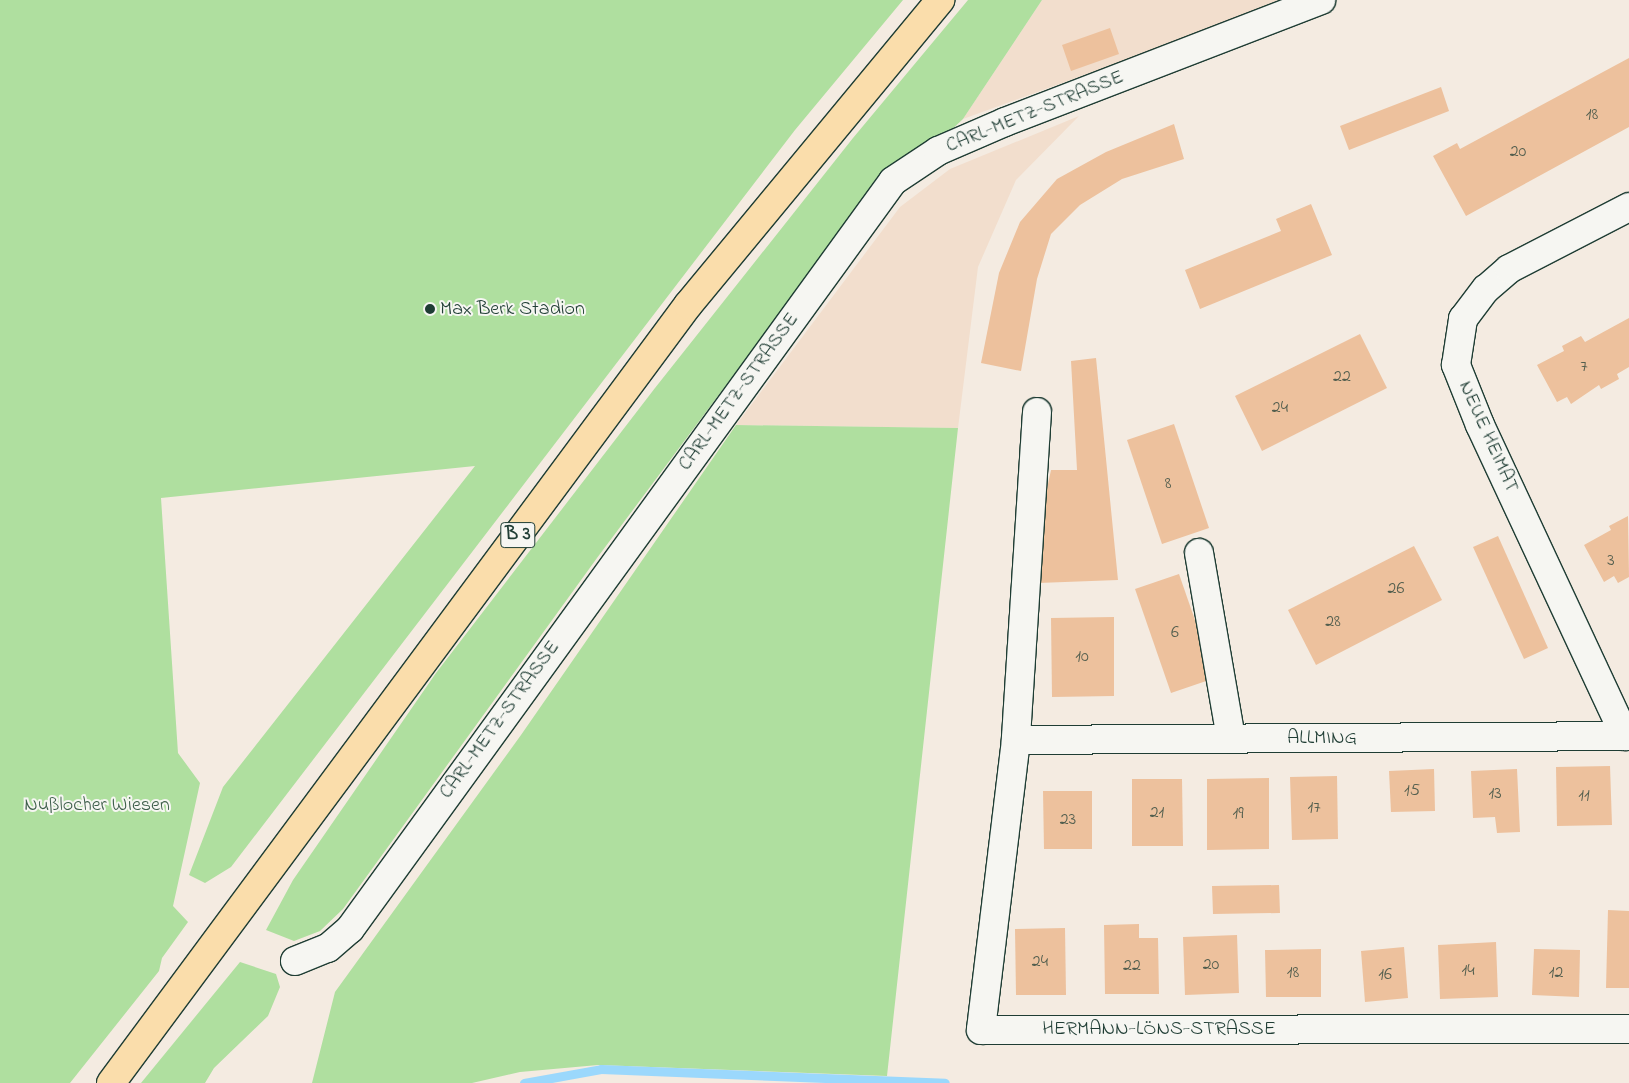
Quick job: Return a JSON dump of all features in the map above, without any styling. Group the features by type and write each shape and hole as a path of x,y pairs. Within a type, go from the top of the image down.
{"highway":[{"name":"B 3","path":"111,1083 688,306 940,0"}],"street":[{"name":"CARL-METZ-STRASSE","path":"295,961 328,948 350,929 893,181 938,151 1004,122 1321,0"},
{"name":"NEUE HEIMAT","path":"1627,736 1480,425 1456,365 1463,319 1486,289 1509,269 1629,206"},
{"path":"1016,740 1037,412"},
{"path":"1199,554 1231,738"},
{"name":"ALLMING","path":"1016,740 1627,736"},
{"name":"HERMANN-LÖNS-STRASSE","path":"1016,740 981,1030 1629,1029"}],"shaded area":[{"path":"1042,0 1291,0 963,119"},
{"path":"1079,116 1016,180 978,267 958,428 736,425 900,207 950,169"}],"green space":[{"name":"Nußlocher Wiesen","path":"0,0 903,0 795,130 231,867 205,883 189,875 223,787 475,466 161,498 178,753 200,783 173,906 188,922 162,958 159,971 70,1083 0,1083"},
{"path":"968,0 1042,0 963,119 947,134 877,177 827,250 597,558 343,909 320,931 294,941 266,930 293,880 436,673 655,388 853,138"},
{"path":"736,425 958,428 887,1076 598,1065 520,1072 472,1083 312,1083 335,992 521,735"},
{"path":"240,962 276,974 280,987 268,1016 214,1068 205,1083 141,1083"}],"building":[{"path":"1110,28 1119,54 1071,71 1062,45"},
{"path":"1629,58 1629,127 1466,216 1433,156 1457,143 1460,149"},
{"path":"1441,87 1449,111 1349,150 1340,126"},
{"path":"1174,124 1184,159 1122,179 1080,205 1051,234 1037,279 1021,371 981,363 999,273 1020,222 1057,179 1106,152"},
{"path":"1311,204 1332,255 1200,309 1185,270 1281,231 1276,219"},
{"path":"1629,318 1629,367 1617,374 1619,379 1601,389 1599,385 1571,404 1567,397 1557,402 1537,365 1564,351 1562,346 1581,336 1585,342"},
{"path":"1360,334 1387,388 1262,451 1235,396"},
{"path":"1096,358 1118,580 1038,583 1041,517 1051,470 1077,470 1071,361"},
{"path":"1174,424 1209,528 1162,544 1127,440"},
{"path":"1628,516 1629,577 1618,583 1614,576 1604,582 1584,545 1611,530 1609,526"},
{"path":"1498,536 1548,648 1524,659 1473,547"},
{"path":"1414,546 1442,600 1316,665 1288,610"},
{"path":"1179,574 1215,678 1171,693 1135,589"},
{"path":"1114,617 1114,696 1052,697 1051,618"},
{"path":"1610,766 1612,825 1557,826 1556,767"},
{"path":"1434,769 1435,811 1391,812 1389,771"},
{"path":"1517,769 1520,832 1497,833 1495,817 1473,818 1471,771"},
{"path":"1337,776 1338,839 1292,840 1290,777"},
{"path":"1269,778 1269,849 1207,850 1207,779"},
{"path":"1132,779 1182,779 1183,846 1132,846"},
{"path":"1043,791 1092,791 1092,849 1044,849"},
{"path":"1279,885 1280,913 1213,914 1212,886"},
{"path":"1608,910 1629,911 1629,988 1606,988"},
{"path":"1139,924 1139,938 1158,938 1159,994 1105,994 1104,925"},
{"path":"1065,928 1066,995 1016,995 1015,929"},
{"path":"1237,935 1239,993 1185,995 1183,937"},
{"path":"1496,942 1498,997 1440,999 1438,945"},
{"path":"1404,947 1408,998 1365,1002 1361,951"},
{"path":"1321,949 1321,997 1266,997 1265,950"},
{"path":"1534,949 1580,950 1579,997 1532,995"}],"waterway":[{"path":"524,1083 601,1069 945,1083"}],"place":[{"name":"Max Berk Stadion","path":"430,309"}]}
